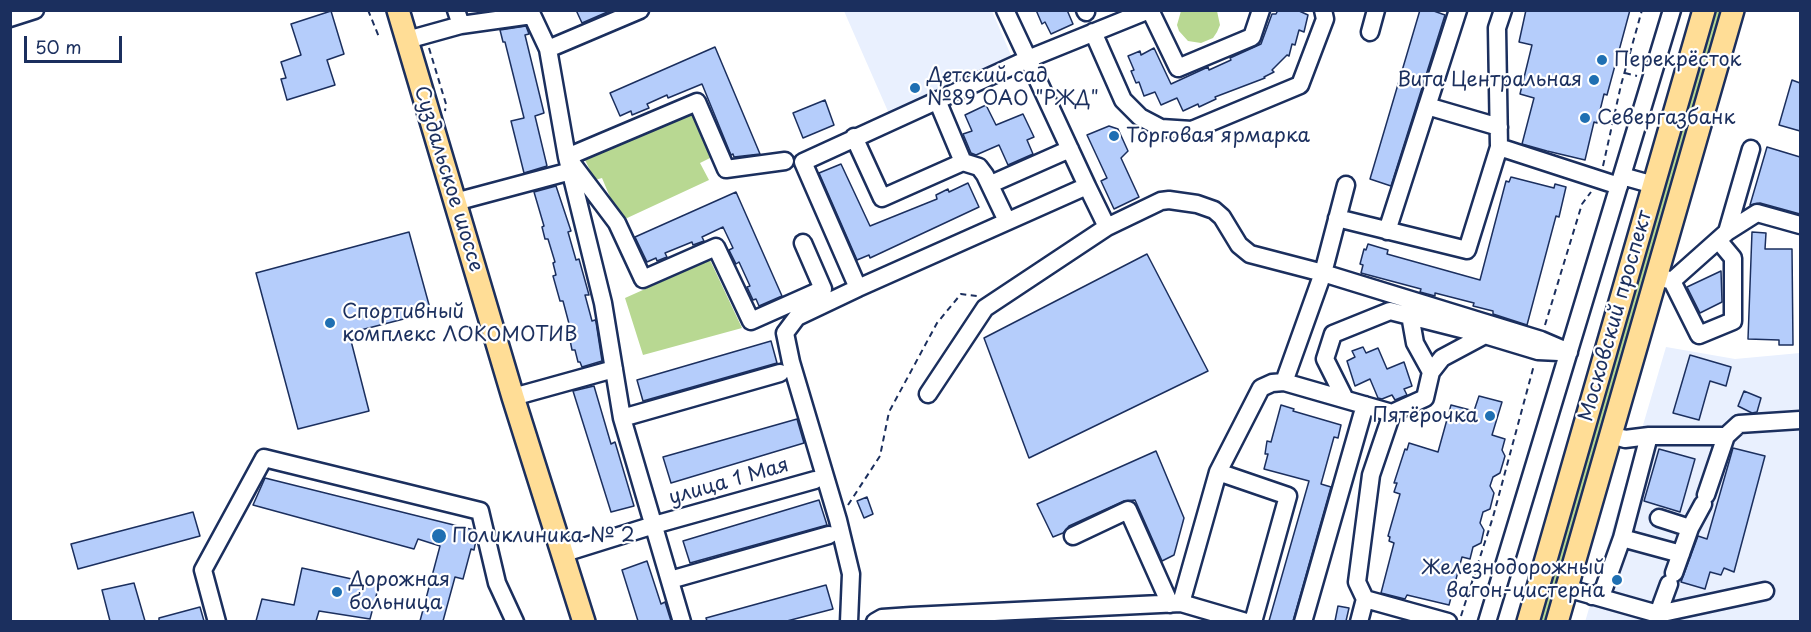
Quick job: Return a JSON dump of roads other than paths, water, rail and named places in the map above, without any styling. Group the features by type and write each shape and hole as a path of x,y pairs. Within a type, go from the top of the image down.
{"main road":[{"name":"Суздальское шоссе","path":"398,10 415,38 455,202 561,554 584,621"},
{"name":"Московский проспект","path":"1528,621 1704,10"},
{"name":"Московский проспект","path":"1557,621 1566,588 1618,437 1664,278 1733,10"}],"street":[{"path":"10,18 35,10"},
{"path":"548,49 640,10"},
{"path":"1005,10 1107,227"},
{"path":"858,288 802,162 1028,59 1150,10 1178,68 1252,37 1261,10"},
{"path":"1093,32 1123,100 1140,117 1161,128 1192,130 1300,85 1325,19 1323,10"},
{"path":"1370,32 1376,10"},
{"path":"1387,231 1458,10"},
{"path":"1337,218 1467,250 1499,147 1497,28 1503,10"},
{"path":"1487,621 1672,10"},
{"path":"415,38 458,18 531,13 548,49 569,164 603,303 622,418 682,621"},
{"path":"937,100 963,162"},
{"path":"455,202 569,164 697,102 726,168 785,161"},
{"path":"1426,106 1499,127"},
{"path":"854,137 882,198 963,162 979,168 991,184 1007,221"},
{"path":"1499,147 1600,180 1654,185"},
{"path":"991,184 1070,149"},
{"path":"1751,149 1722,236 1733,258 1733,321 1699,335 1664,278 1722,236 1757,213 1800,225"},
{"path":"569,164 617,223 643,279 716,247 751,321 823,289 803,243"},
{"path":"1284,382 1323,273 1346,184"},
{"path":"849,621 851,574 838,520 791,362 785,333 797,317 1087,186"},
{"path":"928,394 985,308 1107,227 1161,201 1169,200 1197,204 1214,210 1222,217 1239,245 1250,254 1323,273 1539,345"},
{"path":"1345,399 1325,358 1333,334 1390,311 1485,335 1569,352"},
{"path":"1410,315 1416,343 1431,372"},
{"path":"1176,603 1218,472 1261,388 1272,383 1284,382 1392,413 1425,398 1431,372 1442,358 1485,335"},
{"path":"513,397 614,369"},
{"path":"622,418 780,373"},
{"path":"1303,621 1365,405"},
{"path":"1359,621 1365,599 1357,582 1371,475 1392,413"},
{"path":"1658,614 1690,528 1704,500 1726,436 1739,424 1800,420"},
{"path":"1592,596 1604,591 1622,538 1649,436"},
{"path":"1618,437 1726,436"},
{"path":"1618,437 1642,461"},
{"path":"217,621 203,570 264,458 480,511 497,584 515,621"},
{"path":"1218,472 1288,496 1253,621"},
{"name":"улица 1 Мая","path":"561,554 654,525 815,480"},
{"path":"1073,536 1128,510 1176,603"},
{"path":"1659,518 1690,528"},
{"path":"670,580 829,535"},
{"path":"1622,538 1681,554"},
{"path":"1566,588 1658,614 1765,591"},
{"path":"1365,599 1448,621"},
{"path":"874,621 882,618 912,619 1176,603 1200,616 1246,621"}],"place":[{"name":"Перекрёсток","path":"1602,60"},
{"name":"Вита Центральная","path":"1594,80"},
{"name":"Детский сад №89 ОАО \"РЖД\"","path":"915,88"},
{"name":"Севергазбанк","path":"1585,118"},
{"name":"Торговая ярмарка","path":"1114,136"},
{"name":"Спортивный комплекс ЛОКОМОТИВ","path":"330,323"},
{"name":"Пятёрочка","path":"1490,416"},
{"name":"Поликлиника № 2","path":"439,536"},
{"name":"Железнодорожный вагон-цистерна","path":"1617,580"},
{"name":"Дорожная больница","path":"337,592"}]}
